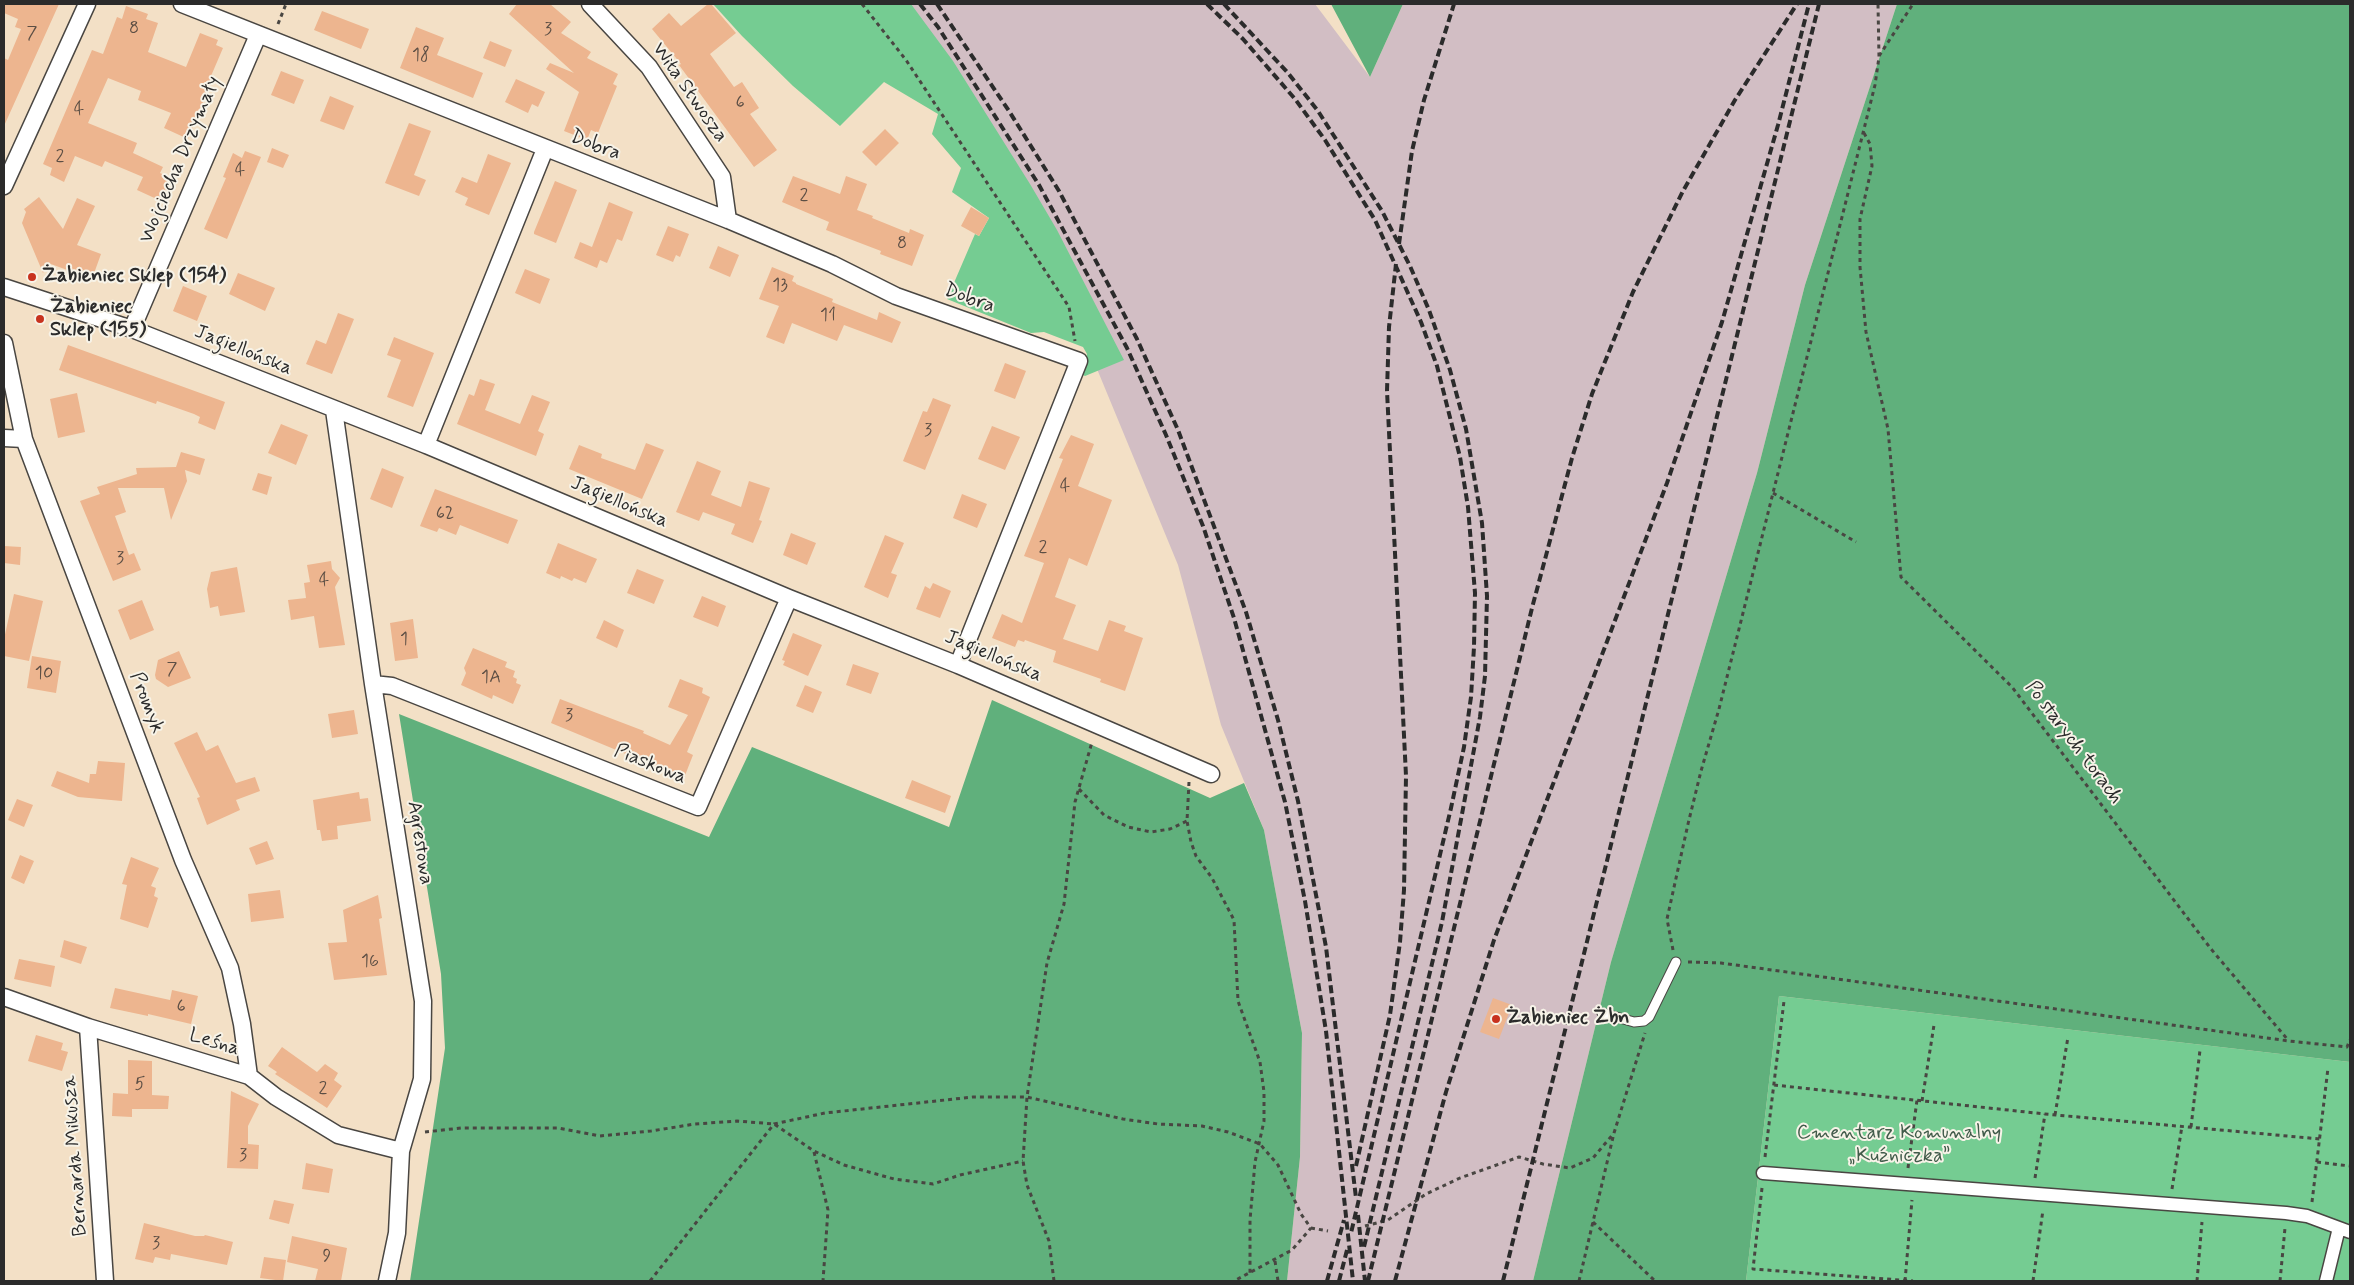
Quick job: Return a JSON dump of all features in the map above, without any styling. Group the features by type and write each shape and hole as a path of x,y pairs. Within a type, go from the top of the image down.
{"street":[{"path":"4,186 87,4"},
{"name":"Dobra","path":"182,4 728,220 832,264 896,296 1079,361"},
{"name":"Wita Stwosza","path":"590,4 648,67 722,177 728,220"},
{"name":"Wojciecha Drzymały","path":"132,329 258,35"},
{"name":"Dobra","path":"426,445 545,149"},
{"name":"Jagiellońska","path":"4,287 132,329 426,445 789,598 958,665 1211,774"},
{"name":"Promyk","path":"4,343 24,439 182,860 230,968 242,1024 249,1076"},
{"path":"958,665 1079,361"},
{"name":"Agrestowa","path":"334,410 372,684 423,1001 422,1079 401,1152 397,1233 387,1281"},
{"path":"4,438 24,439"},
{"name":"Piaskowa","path":"372,684 392,686 698,806 789,598"},
{"name":"Leśna","path":"4,997 88,1027 249,1076 276,1097 338,1135 401,1152"},
{"name":"Bernarda Mikusza","path":"88,1027 105,1281"},
{"path":"1763,1173 2204,1206 2308,1216 2344,1230 2326,1281"}],"lane":[{"path":"1602,1013 1634,1022 1644,1021 1649,1017 1676,962"}],"path":[{"path":"862,4 906,60 1069,308 1079,361"},
{"path":"1878,4 1878,57 1875,85 1864,133 1720,709 1701,771 1668,919 1676,962 1721,963 2289,1041 2349,1047 2350,1040"},
{"path":"1878,57 1913,4"},
{"name":"Po starych torach","path":"1864,133 1870,144 1872,166 1860,219 1860,267 1866,332 1885,408 1901,577 2012,687 2211,950 2289,1041"},
{"path":"1773,493 1856,542"},
{"path":"1055,1281 1049,1241 1027,1186 1023,1161 1027,1097 1047,963 1064,904 1075,802 1096,724"},
{"path":"1190,766 1187,821 1196,856 1212,878 1234,920 1238,1001 1260,1062 1264,1092 1264,1121 1255,1162 1250,1220 1250,1274"},
{"path":"1079,788 1104,815 1128,827 1151,832 1170,828 1187,821"},
{"path":"1784,1001 1753,1269 1912,1281"},
{"path":"1579,1281 1614,1133 1649,1017"},
{"path":"1922,1101 1934,1025"},
{"path":"2055,1115 2068,1037"},
{"path":"2191,1127 2200,1050"},
{"path":"2308,1216 2312,1204 2328,1068"},
{"path":"1774,1085 2055,1115 2320,1139"},
{"path":"407,1131 433,1132 462,1128 558,1128 600,1136 703,1123 737,1121 774,1124 835,1112 973,1097 1027,1097 1123,1119 1158,1124 1202,1126 1228,1132 1260,1144 1278,1165 1301,1214 1311,1228 1328,1231"},
{"path":"1904,1281 1917,1100"},
{"path":"2034,1281 2038,1194 2045,1114"},
{"path":"774,1124 814,1151 844,1165 894,1179 933,1184 960,1175 1023,1161"},
{"path":"650,1281 774,1124"},
{"path":"2170,1204 2182,1126"},
{"path":"1365,1226 1388,1220 1426,1194 1460,1178 1519,1157 1543,1164 1570,1168 1593,1158 1614,1133"},
{"path":"814,1151 828,1210 823,1281"},
{"path":"2317,1162 2350,1166"},
{"path":"2197,1281 2204,1206"},
{"path":"2280,1281 2286,1213"},
{"path":"1593,1222 1655,1281"},
{"path":"1234,1281 1275,1261 1292,1250 1311,1228"},
{"path":"1275,1261 1278,1281"}],"shaded area":[{"path":"890,4 1315,4 1370,77 1403,4 1897,4 1805,285 1757,473 1611,962 1533,1281 1287,1281 1300,1157 1302,1033 1264,830 1221,725 1178,565 1090,352"}],"green space":[{"path":"713,4 911,4 953,61 1030,184 1057,230 1124,360 1085,376 1081,374 1087,354 1083,347 1044,332 1031,333 947,299 975,234 979,236 989,218 952,192 961,168 932,134 938,114 884,82 840,126 793,86 742,36"},
{"path":"1331,4 1403,4 1370,77"},
{"path":"1897,4 2350,4 2350,1062 1779,996 1746,1281 1533,1281 1611,962 1757,473 1805,285"},
{"path":"992,700 1210,798 1244,783 1264,830 1302,1033 1300,1157 1287,1281 410,1281 445,1048 441,974 399,714 709,837 752,747 949,827"},
{"name":"Cmentarz Komunalny „Kuźniczka”","path":"1779,996 2350,1062 2350,1281 1746,1281"}],"building":[{"path":"4,4 59,4 4,126 4,58 8,60 21,29 15,27 18,19 4,13"},
{"path":"517,4 550,4 571,22 561,33 591,52 587,58 618,74 613,84 617,86 598,133 591,130 587,140 564,131 579,92 546,69 550,63 574,73 509,14"},
{"path":"708,4 711,4 736,33 710,54 734,87 742,82 759,108 750,114 777,150 754,167 679,65 681,64 652,29 669,13 681,26"},
{"path":"126,6 148,14 146,19 158,23 148,52 186,67 200,33 218,40 216,45 223,48 188,139 164,128 171,113 138,100 141,91 108,78 88,123 137,143 133,153 163,167 160,173 171,178 161,201 137,190 143,177 105,161 102,167 75,156 64,182 50,175 52,168 43,164 92,50 103,54 117,17 122,19"},
{"path":"322,11 369,29 361,49 314,30"},
{"path":"416,27 444,38 437,55 483,73 473,98 400,68"},
{"path":"490,41 512,50 505,67 483,58"},
{"path":"281,71 304,80 294,104 271,95"},
{"path":"516,79 545,92 538,107 532,104 528,113 505,102"},
{"path":"330,96 354,106 344,130 320,121"},
{"path":"409,123 431,131 414,175 426,180 419,196 385,183"},
{"path":"885,129 899,143 876,166 862,152"},
{"path":"272,148 289,155 283,168 267,162"},
{"path":"245,151 261,157 227,239 204,229 226,178 223,177 233,153 242,158"},
{"path":"488,154 511,163 489,215 465,205 468,198 455,192 462,177 477,183"},
{"path":"793,176 840,194 846,176 867,184 857,210 909,233 910,229 924,235 912,266 880,254 881,251 826,230 829,222 782,202"},
{"path":"555,181 577,190 556,243 534,234"},
{"path":"39,197 63,229 77,198 95,206 77,245 101,254 92,279 48,263 43,273 22,223 26,212 24,209"},
{"path":"609,202 633,212 622,241 617,239 607,263 600,260 597,268 574,258 580,242 592,247"},
{"path":"971,207 989,218 979,236 961,226"},
{"path":"668,226 689,234 680,257 676,255 673,262 656,255"},
{"path":"718,246 739,255 730,277 709,268"},
{"path":"772,267 794,276 792,281 796,284 833,299 832,302 877,320 879,312 901,322 892,343 844,325 837,341 792,323 784,344 766,337 779,306 759,299"},
{"path":"525,269 550,279 540,304 515,293"},
{"path":"238,273 275,288 265,311 229,294"},
{"path":"183,286 207,296 197,321 173,311"},
{"path":"338,313 354,319 332,374 306,364 316,340 326,344"},
{"path":"394,337 434,353 413,407 387,397 401,360 387,355"},
{"path":"68,345 225,402 215,430 198,423 200,417 194,414 157,401 156,404 59,370"},
{"path":"1005,363 1026,371 1015,399 994,391"},
{"path":"480,379 495,384 485,410 520,424 532,395 550,402 538,431 544,434 536,456 457,424 469,394 474,396"},
{"path":"77,393 85,432 58,438 50,399"},
{"path":"933,398 951,405 925,470 903,461 923,411 927,412"},
{"path":"281,424 308,435 296,465 268,453"},
{"path":"992,426 1020,437 1005,470 978,459"},
{"path":"1071,435 1094,444 1078,486 1112,500 1087,566 1069,558 1055,597 1076,605 1063,639 1098,651 1109,620 1126,626 1124,631 1143,638 1125,691 1100,682 1101,679 1053,662 1056,651 1025,640 1024,642 1018,640 1015,647 992,638 1002,614 1022,623 1044,563 1024,556 1063,459 1059,458"},
{"path":"646,443 664,450 642,499 569,469 579,445 602,454 601,458 635,470"},
{"path":"181,452 205,459 200,475 185,470 187,481 171,520 164,488 118,488 126,512 115,516 129,555 134,553 141,570 113,581 80,501 100,494 97,487 137,474 136,468 176,467"},
{"path":"697,461 721,471 711,495 741,507 749,481 770,488 759,520 762,521 753,543 731,534 735,524 703,512 699,521 676,512"},
{"path":"382,468 404,477 392,508 370,499"},
{"path":"258,473 272,477 267,495 252,490"},
{"path":"435,489 518,520 508,544 460,525 456,535 439,528 437,532 420,526"},
{"path":"962,494 987,504 977,528 953,518"},
{"path":"791,533 816,543 807,565 783,555"},
{"path":"885,535 904,543 891,573 897,575 888,598 864,587"},
{"path":"558,543 597,559 586,583 574,578 572,581 561,576 560,579 546,573"},
{"path":"4,546 21,547 20,565 4,563"},
{"path":"331,561 332,569 340,578 335,587 345,645 319,648 314,616 291,620 288,600 306,598 304,583 310,582 307,565"},
{"path":"237,567 245,612 220,616 218,606 210,608 207,589 211,572"},
{"path":"637,569 664,580 654,604 627,593"},
{"path":"933,583 951,591 940,618 916,609 925,586 930,589"},
{"path":"14,594 43,601 29,661 4,656 4,639"},
{"path":"702,596 726,606 718,627 693,617"},
{"path":"142,600 154,630 130,640 118,610"},
{"path":"413,619 418,658 395,661 390,623"},
{"path":"604,620 624,630 617,648 596,638"},
{"path":"793,633 822,645 808,676 783,665 785,661 782,660"},
{"path":"473,648 507,662 505,667 515,671 513,677 517,679 516,683 521,685 513,704 493,695 492,699 461,685 466,673 464,668"},
{"path":"179,651 191,678 168,687 156,679 158,660"},
{"path":"32,656 61,661 56,693 27,688"},
{"path":"853,664 879,673 871,694 846,685"},
{"path":"680,679 703,688 702,693 710,697 687,752 693,755 684,778 551,723 560,699 644,731 643,733 670,745 688,715 668,707"},
{"path":"805,685 822,692 813,713 796,706"},
{"path":"354,710 358,734 332,738 328,714"},
{"path":"197,732 206,751 218,745 236,783 255,777 260,791 236,800 240,810 207,825 197,798 200,797 174,743"},
{"path":"98,761 125,763 122,801 78,797 51,786 57,771 89,783 90,774 96,774"},
{"path":"912,780 951,796 945,813 905,798"},
{"path":"359,792 360,799 368,798 371,821 337,826 338,839 322,841 320,830 317,830 313,800"},
{"path":"17,799 33,805 24,827 8,820"},
{"path":"267,841 274,859 256,865 249,848"},
{"path":"20,855 34,861 24,884 11,878"},
{"path":"131,857 159,868 151,886 156,888 154,896 158,898 148,928 120,919 127,885 122,884"},
{"path":"280,890 284,918 251,922 248,894"},
{"path":"378,895 382,918 379,919 387,975 334,980 328,943 347,942 343,910"},
{"path":"64,940 87,947 81,964 60,957"},
{"path":"19,959 55,966 51,987 14,979"},
{"path":"115,988 170,1000 172,990 198,996 191,1024 110,1008"},
{"name":"Żabieniec Żbn","path":"1493,998 1512,1005 1499,1039 1480,1032"},
{"path":"36,1035 63,1043 61,1050 68,1052 62,1071 28,1061"},
{"path":"282,1047 317,1072 325,1064 338,1073 334,1080 342,1086 327,1108 275,1074 277,1072 268,1066"},
{"path":"128,1060 152,1061 152,1095 169,1096 168,1109 132,1109 132,1117 112,1116 113,1093 128,1094"},
{"path":"231,1091 259,1104 248,1126 248,1144 259,1145 258,1169 227,1168"},
{"path":"306,1163 333,1169 329,1193 302,1189"},
{"path":"274,1200 294,1204 289,1224 269,1219"},
{"path":"144,1223 195,1236 205,1235 233,1242 227,1265 171,1254 170,1260 155,1257 153,1263 135,1259"},
{"path":"292,1236 347,1248 341,1281 315,1281 318,1269 287,1262"},
{"path":"264,1257 286,1260 283,1281 260,1278"}],"railway":[{"path":"920,4 938,27 1039,185 1127,348 1166,435 1203,526 1234,618 1285,802 1305,901 1326,1031 1353,1281"},
{"path":"937,4 1009,111 1059,191 1137,339 1178,430 1246,612 1278,720 1298,801 1326,947 1356,1198"},
{"path":"1207,4 1243,39 1295,99 1325,140 1375,220 1421,322 1437,366 1460,457 1468,507 1475,593 1471,697 1464,747 1351,1233"},
{"path":"1224,4 1288,73 1318,111 1382,211 1410,266 1429,310 1450,370 1466,429 1482,523 1487,596 1485,676 1480,717 1442,922 1364,1247"},
{"path":"1399,244 1412,151 1424,100 1454,4"},
{"path":"1368,1281 1532,608 1572,458 1592,394 1633,292 1683,191 1735,100 1797,4"},
{"path":"1395,1281 1446,1092 1494,940 1667,483 1722,322 1778,125 1809,4"},
{"path":"1503,1281 1819,4"},
{"path":"1356,1166 1390,1015 1400,942 1404,890 1406,776 1387,391 1389,327 1396,264"},
{"path":"1358,1215 1365,1281"},
{"path":"1327,1281 1344,1220"},
{"path":"1339,1281 1347,1250"}],"place":[{"name":"Żabieniec Sklep (154)","path":"32,277"},
{"name":"Żabieniec Sklep (155)","path":"40,319"},
{"name":"Żabieniec Żbn","path":"1496,1019"}]}
